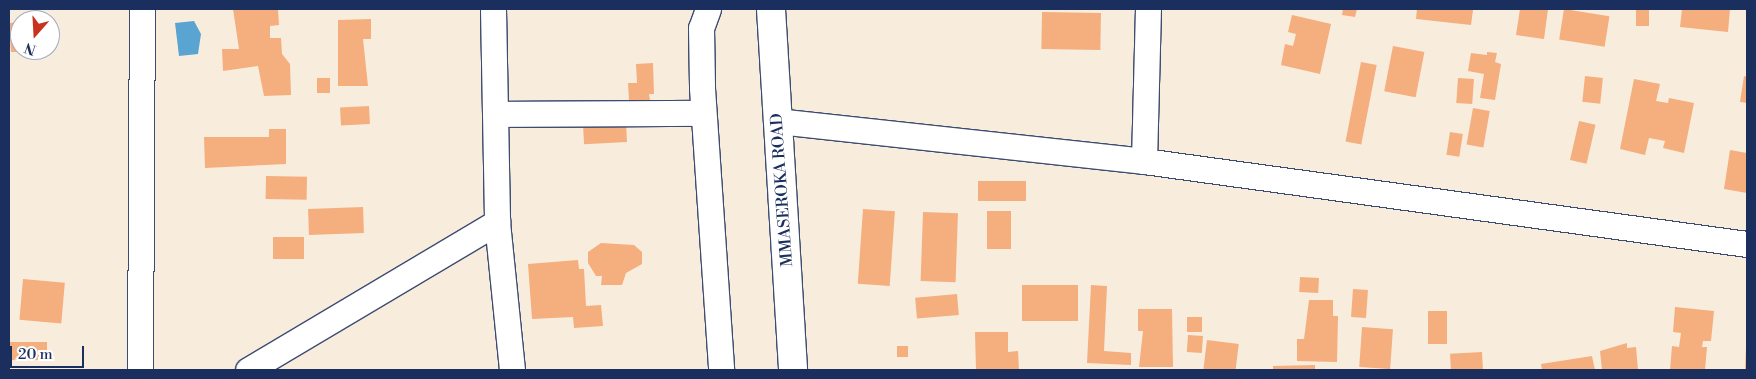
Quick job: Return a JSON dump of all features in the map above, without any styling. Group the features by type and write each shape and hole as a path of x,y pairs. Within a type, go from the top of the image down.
{"street":[{"path":"140,370 142,9"},
{"path":"493,9 497,222 512,370"},
{"path":"708,9 701,28 703,114 720,370"},
{"name":"MMASEROKA ROAD","path":"770,9 793,370"},
{"path":"1144,161 1148,9"},
{"path":"495,114 703,114"},
{"path":"777,121 1144,161 1747,244"},
{"path":"248,370 497,222"}],"water":[{"path":"194,21 201,34 198,54 179,56 175,23"}],"building":[{"path":"233,9 278,9 279,25 270,26 270,38 281,38 282,54 290,64 291,95 264,96 258,66 223,71 222,49 239,49"},
{"path":"1343,9 1357,9 1355,17 1342,15"},
{"path":"1417,9 1473,10 1471,25 1416,19"},
{"path":"1520,9 1548,9 1544,39 1516,35"},
{"path":"1564,9 1609,16 1605,47 1559,40"},
{"path":"1636,9 1649,9 1649,26 1636,26"},
{"path":"1682,9 1730,9 1728,32 1680,27"},
{"path":"1042,12 1101,13 1100,50 1041,49"},
{"path":"1292,15 1331,24 1320,74 1281,65 1285,44 1293,46 1296,34 1288,32"},
{"path":"371,19 371,39 363,39 368,86 338,86 338,20"},
{"path":"1393,46 1424,52 1416,97 1384,91"},
{"path":"1487,52 1497,53 1495,62 1501,64 1495,100 1480,98 1484,74 1468,71 1471,53 1487,55"},
{"path":"1361,62 1377,65 1361,145 1346,142"},
{"path":"653,63 654,94 649,94 650,100 629,101 628,83 637,83 636,64"},
{"path":"1585,76 1603,78 1600,104 1582,102"},
{"path":"1744,76 1747,77 1747,103 1740,102"},
{"path":"317,78 330,78 330,93 317,93"},
{"path":"1458,78 1474,79 1472,104 1456,103"},
{"path":"1634,79 1660,84 1656,101 1668,103 1669,98 1694,103 1684,153 1663,148 1665,141 1649,138 1645,155 1620,149"},
{"path":"369,106 370,124 341,125 340,108"},
{"path":"1473,108 1490,111 1483,147 1467,144"},
{"path":"1579,121 1596,125 1587,164 1570,160"},
{"path":"626,123 627,142 584,144 583,125"},
{"path":"269,129 286,129 286,164 205,168 204,137 269,137"},
{"path":"1450,132 1463,134 1459,157 1446,155"},
{"path":"1730,150 1747,153 1747,193 1724,189"},
{"path":"266,176 307,177 307,200 266,199"},
{"path":"978,181 1026,181 1026,201 978,201"},
{"path":"363,207 364,233 309,235 308,209"},
{"path":"863,209 895,211 890,286 858,284"},
{"path":"987,211 1011,211 1011,249 987,249"},
{"path":"923,212 958,213 956,282 921,281"},
{"path":"273,237 304,237 304,259 273,259"},
{"path":"601,243 634,245 642,252 642,264 626,273 622,285 601,285 602,276 596,276 588,263 588,252"},
{"path":"578,260 579,269 584,269 586,306 601,305 603,326 574,328 573,317 532,319 528,264"},
{"path":"1300,277 1319,278 1318,293 1299,292"},
{"path":"23,279 65,283 61,324 19,320"},
{"path":"1022,285 1078,285 1078,321 1022,321"},
{"path":"1091,285 1107,286 1104,351 1131,353 1131,365 1087,363"},
{"path":"1353,289 1368,290 1366,318 1351,317"},
{"path":"957,294 959,315 917,319 915,298"},
{"path":"1309,300 1333,300 1333,316 1338,316 1337,362 1297,361 1297,339 1304,339"},
{"path":"1675,307 1714,311 1711,341 1703,341 1702,347 1707,347 1705,370 1670,370 1672,346 1679,347 1681,333 1673,332"},
{"path":"1138,309 1172,309 1173,367 1139,367 1143,331 1138,331"},
{"path":"1428,311 1447,311 1447,344 1428,344"},
{"path":"1187,317 1202,317 1202,332 1187,332"},
{"path":"1362,327 1393,329 1390,369 1359,367"},
{"path":"975,332 1008,332 1008,352 1018,351 1019,370 976,370"},
{"path":"1188,335 1203,336 1202,353 1187,352"},
{"path":"1207,340 1239,344 1236,370 1203,370"},
{"path":"9,342 47,342 47,360 9,360"},
{"path":"1627,343 1627,348 1636,347 1638,370 1602,370 1600,351"},
{"path":"897,346 908,346 908,357 897,357"},
{"path":"1746,347 1747,370 1745,370"},
{"path":"1482,352 1483,370 1451,370 1450,354"},
{"path":"1592,356 1595,370 1542,370 1541,364"},
{"path":"1315,365 1315,370 1273,370 1273,366"}]}
